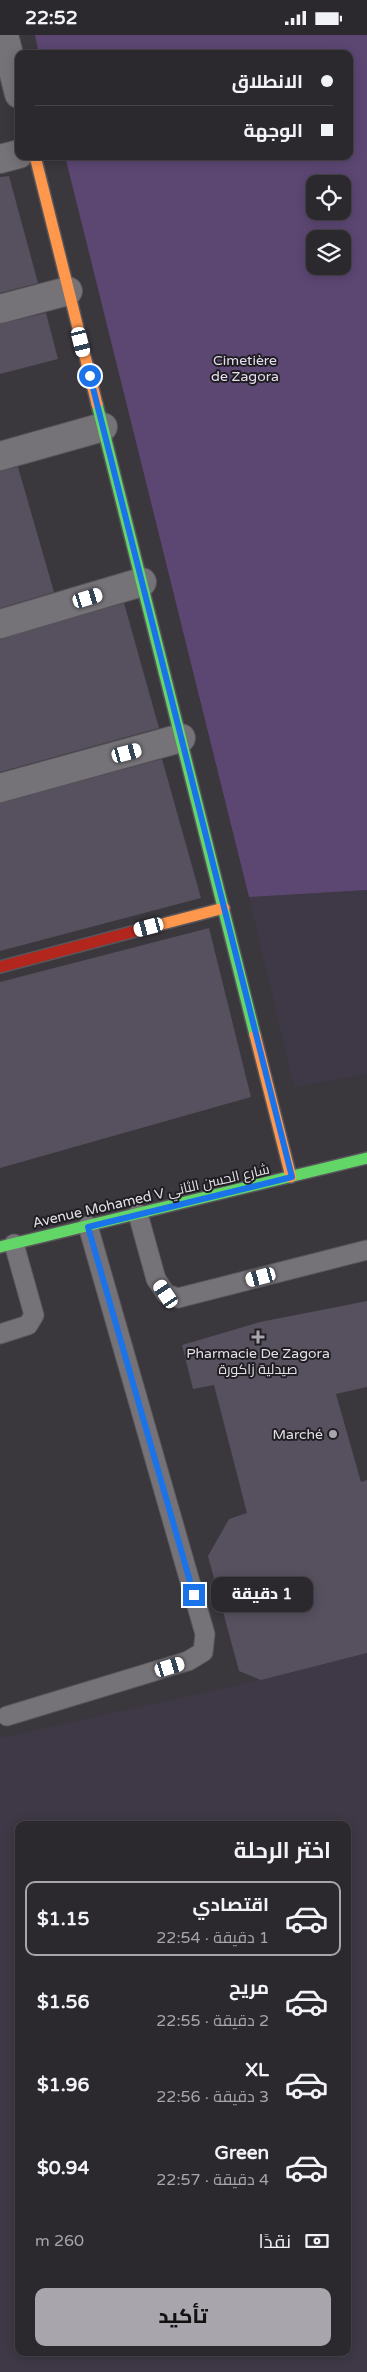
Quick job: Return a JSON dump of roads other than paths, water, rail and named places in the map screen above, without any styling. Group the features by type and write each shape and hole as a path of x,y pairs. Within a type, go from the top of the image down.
{"street":[{"path":"4,35 15,78"},
{"path":"0,159 15,155"},
{"path":"35,160 292,1177"},
{"path":"0,309 68,291"},
{"path":"0,456 103,427"},
{"path":"0,624 142,582"},
{"path":"0,787 181,738"},
{"path":"0,967 224,907"},
{"name":"Avenue Mohamed V شارع الحسن الثاني","path":"7,1246 367,1158"}],"lane":[{"path":"138,1214 156,1279 166,1294 178,1298 367,1250"},
{"path":"6,1716 188,1661 203,1653 205,1643 205,1634 88,1227"},
{"path":"0,1334 28,1325 34,1315 7,1246"}],"place":[{"name":"Pharmacie De Zagora صيدلية زاكورة","path":"258,1337"},
{"name":"Marché","path":"333,1434"}],"park label":[{"name":"Cimetière de Zagora","path":"245,368"}]}
